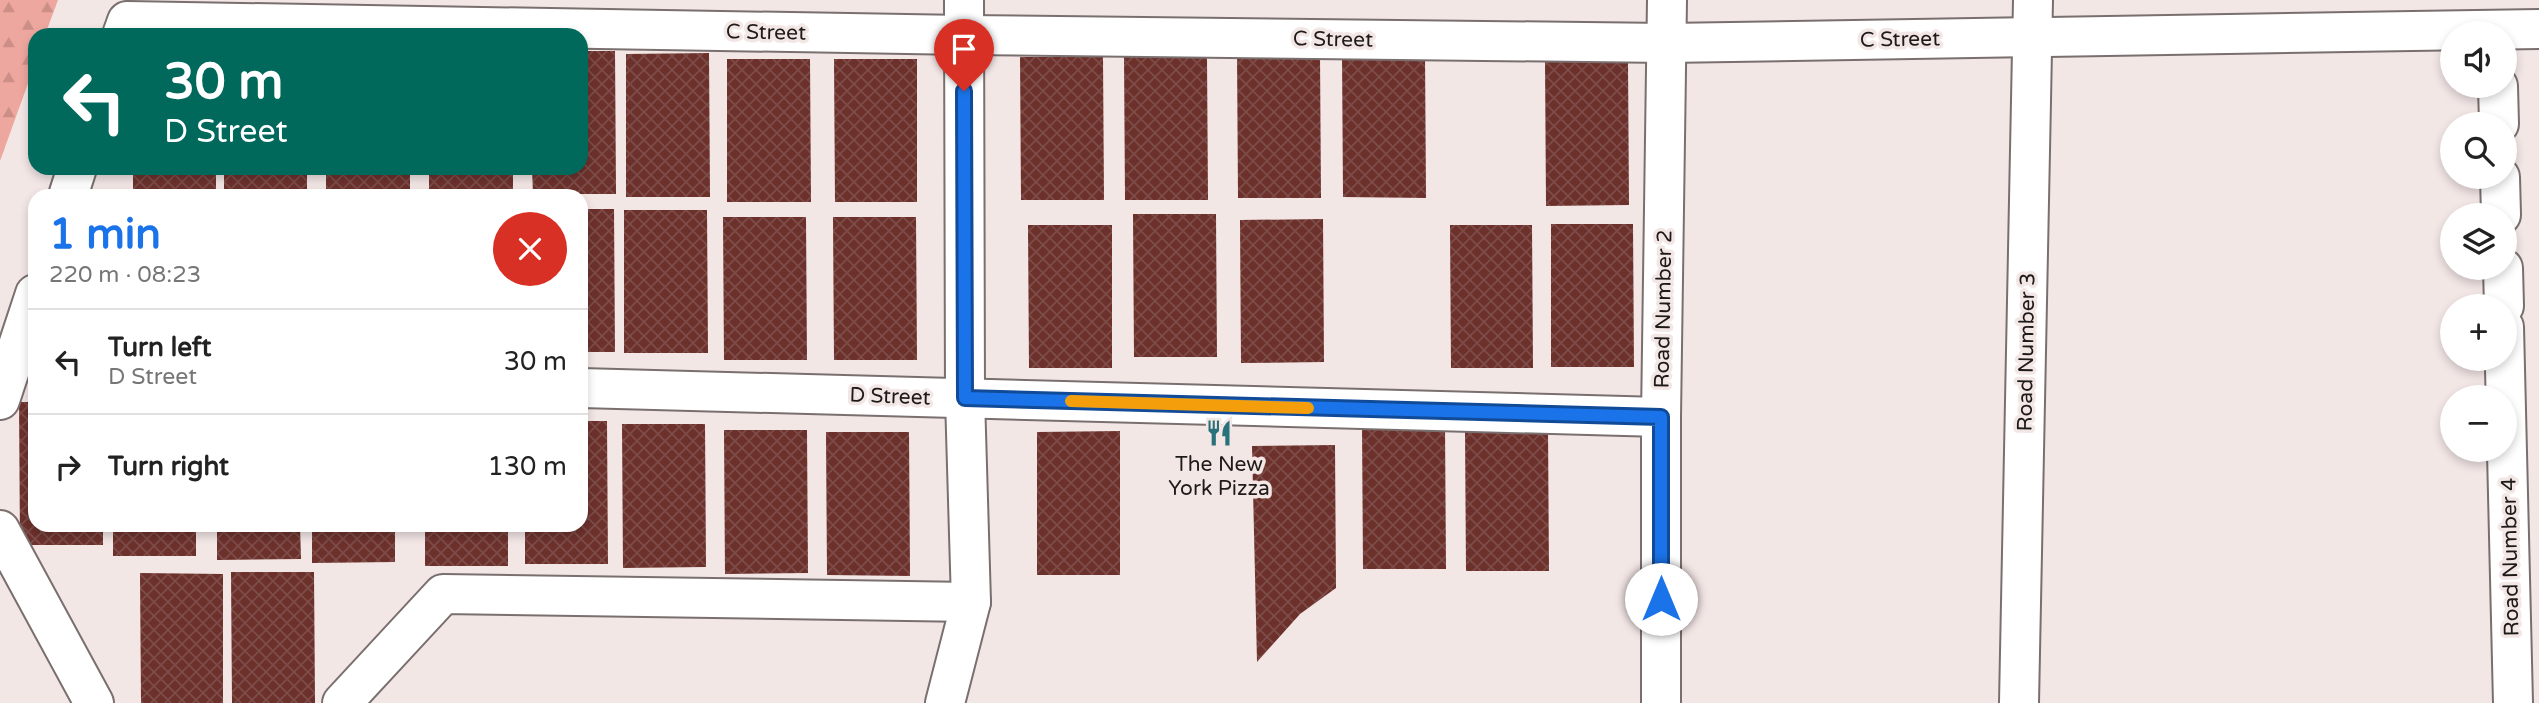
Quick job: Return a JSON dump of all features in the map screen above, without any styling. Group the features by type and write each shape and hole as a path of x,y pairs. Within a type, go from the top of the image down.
{"street":[{"name":"Road Number 2","path":"1661,703 1661,417 1667,0"},
{"name":"C Street","path":"125,28 964,17 1667,43 2033,18 2440,30"},
{"path":"945,703 971,602 965,398 964,17"},
{"name":"Road Number 3","path":"2019,703 2033,18"},
{"name":"C Street","path":"2517,31 2539,29"},
{"path":"14,382 28,323"},
{"name":"Road Number 4","path":"2507,371 2526,622 2513,703"},
{"name":"D Street","path":"588,388 1661,417"},
{"path":"0,530 94,703"},
{"path":"342,703 443,594 971,602"}],"green space":[{"path":"0,0 58,0 48,28 28,28 28,83 0,161"}],"building":[{"path":"588,51 615,51 616,194 588,194 588,189 533,189 532,175 588,175"},
{"path":"709,53 710,197 626,197 626,54"},
{"path":"1342,54 1425,55 1426,198 1343,197"},
{"path":"1237,55 1320,55 1321,198 1238,198"},
{"path":"1020,57 1103,57 1104,200 1021,200"},
{"path":"1124,57 1207,57 1208,200 1125,200"},
{"path":"727,59 810,59 811,202 727,202"},
{"path":"834,59 917,59 917,202 835,202"},
{"path":"1545,62 1628,62 1629,205 1546,206"},
{"path":"133,175 216,175 216,189 133,189"},
{"path":"224,175 307,175 307,189 224,189"},
{"path":"326,175 410,175 410,189 326,189"},
{"path":"429,175 513,175 513,189 429,189"},
{"path":"588,209 614,209 615,352 588,352"},
{"path":"624,210 707,210 708,353 624,353"},
{"path":"1133,214 1216,214 1217,357 1134,357"},
{"path":"723,217 806,217 807,360 724,360"},
{"path":"833,217 916,217 917,360 834,360"},
{"path":"1323,219 1324,362 1241,363 1240,220"},
{"path":"1551,224 1633,224 1634,367 1551,367"},
{"path":"1028,225 1112,225 1112,368 1029,368"},
{"path":"1450,225 1532,225 1533,368 1451,368"},
{"path":"19,402 28,402 28,532 103,532 103,545 20,545"},
{"path":"588,421 607,421 608,564 525,564 525,532 588,532"},
{"path":"622,424 705,424 706,567 623,568"},
{"path":"1362,426 1445,426 1446,569 1363,569"},
{"path":"1465,428 1548,428 1549,571 1466,571"},
{"path":"724,430 807,430 808,573 725,574"},
{"path":"1120,431 1120,575 1037,575 1037,432"},
{"path":"826,432 909,432 910,576 827,575"},
{"path":"1335,445 1336,588 1300,614 1257,662 1252,446"},
{"path":"113,532 196,532 196,556 113,556"},
{"path":"217,532 300,532 301,559 217,560"},
{"path":"312,532 395,532 395,562 312,563"},
{"path":"425,532 508,532 508,566 425,566"},
{"path":"231,572 314,572 315,703 232,703"},
{"path":"140,573 223,574 223,703 141,703"}],"slow traffic":[{"path":"1071,401 1308,408"}],"place":[{"name":"The New York Pizza","path":"1219,433"}],"route":[{"path":"964,91 965,398 1661,417 1661,599"}]}
